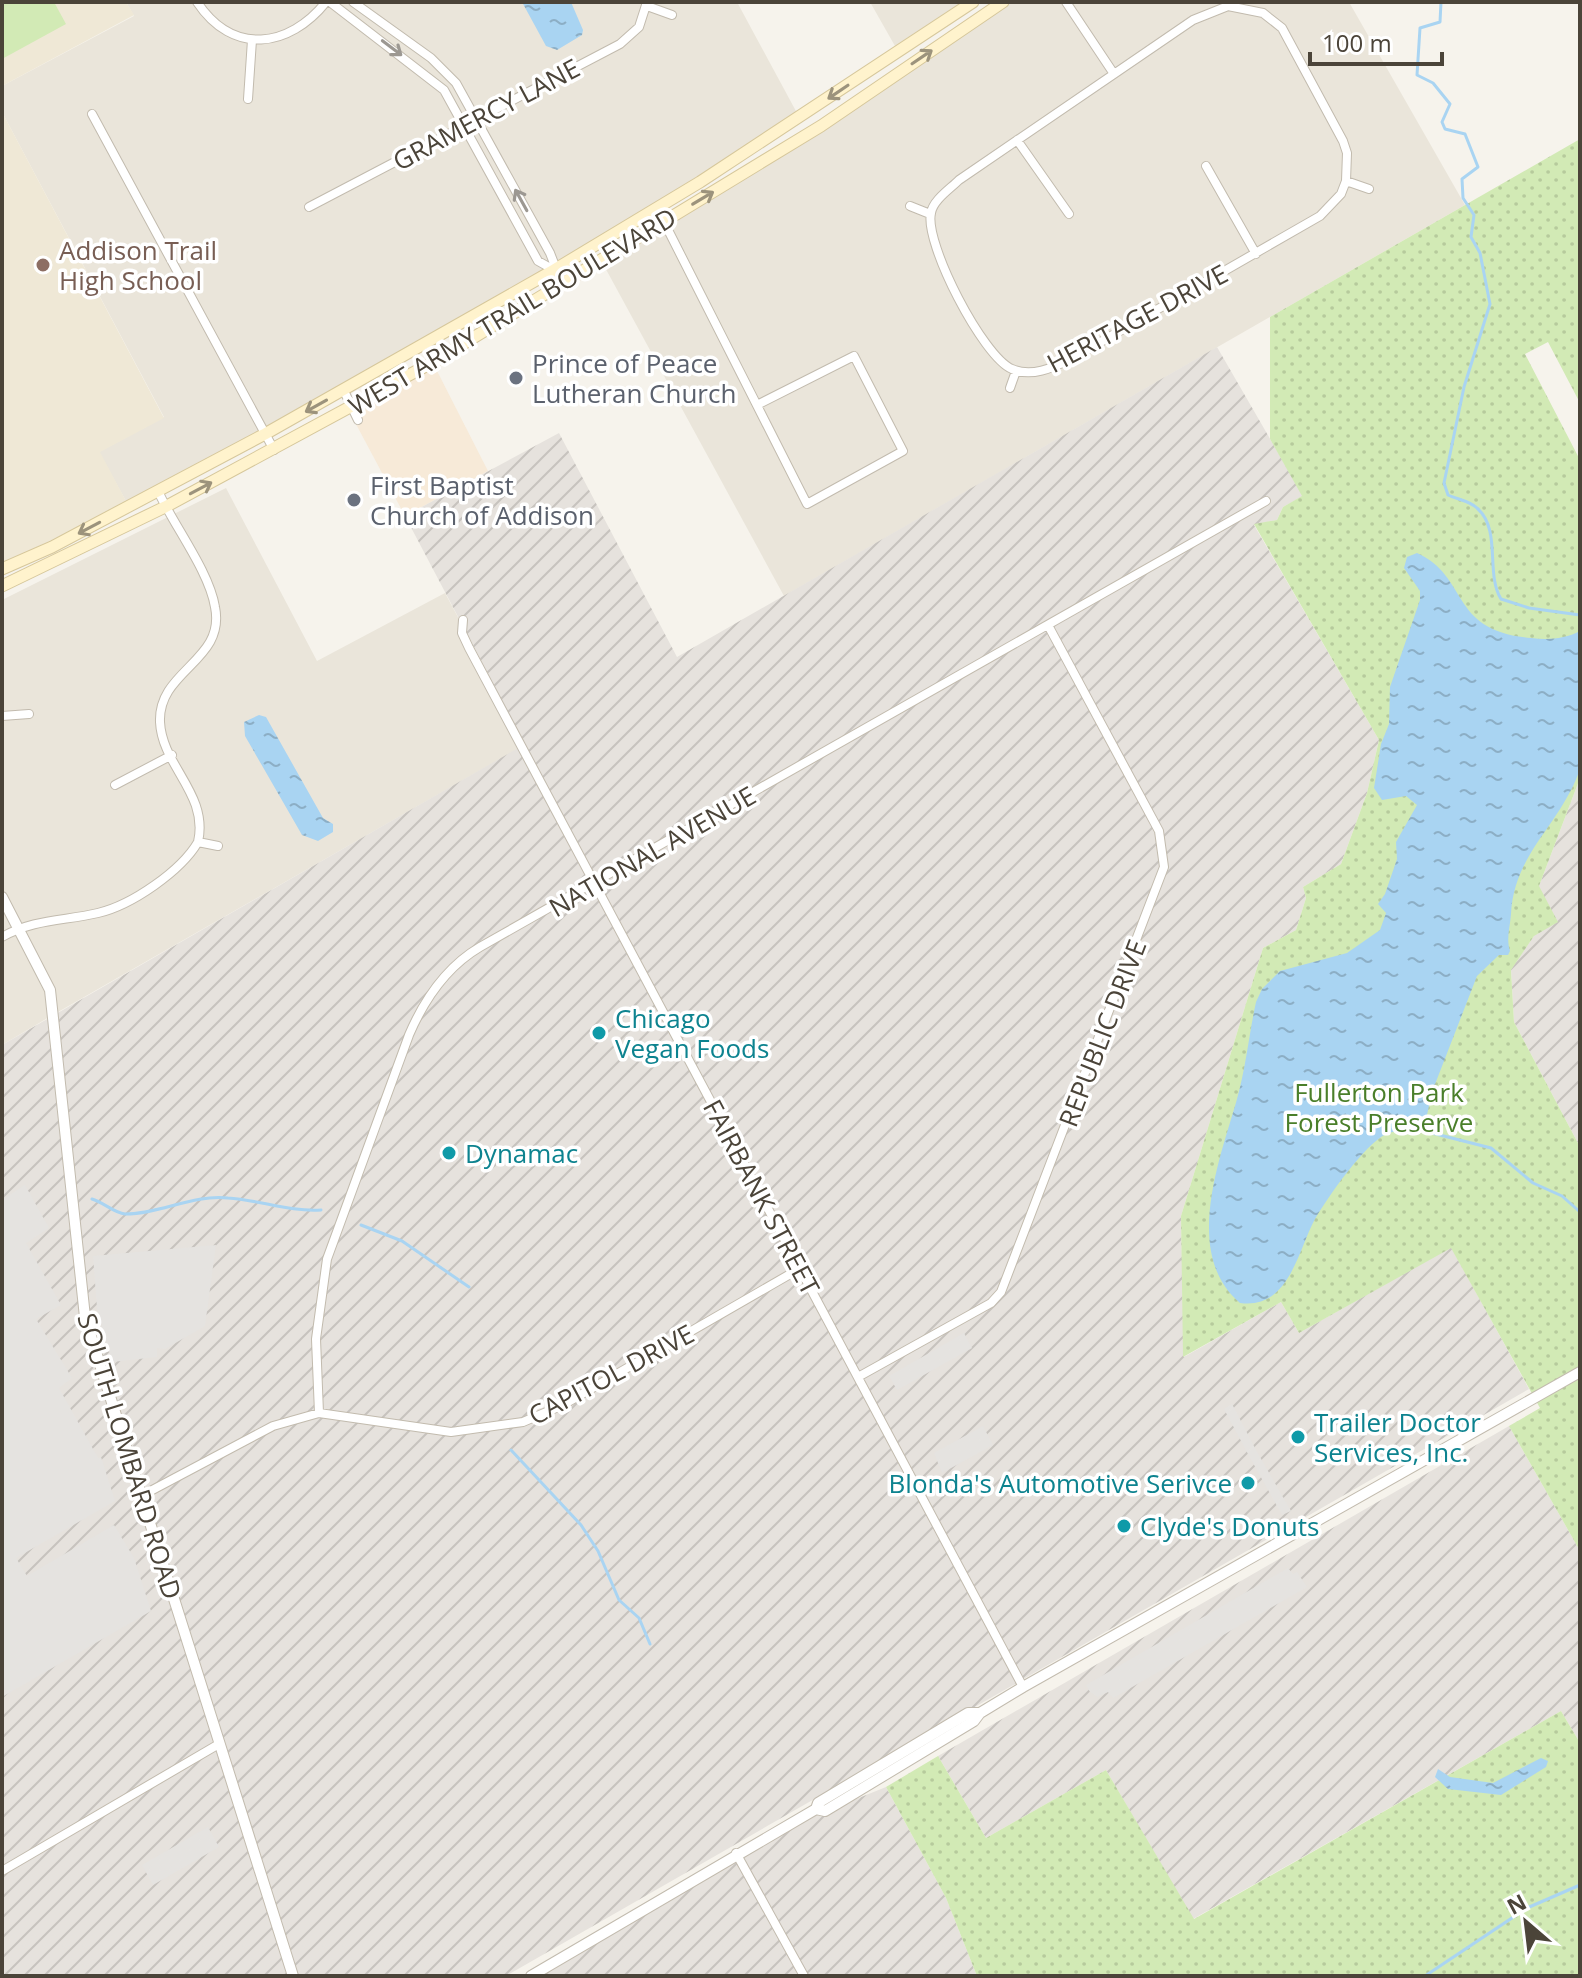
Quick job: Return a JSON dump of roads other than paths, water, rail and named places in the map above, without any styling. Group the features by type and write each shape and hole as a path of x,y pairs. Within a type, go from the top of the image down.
{"main road":[{"name":"WEST ARMY TRAIL BOULEVARD","path":"2,569 52,547 265,434 554,270 659,208 973,2"},
{"name":"WEST ARMY TRAIL BOULEVARD","path":"2,586 165,507 419,371 821,126 1003,2"},
{"path":"811,109 821,126"},
{"path":"442,335 451,351"},
{"path":"409,354 419,371"},
{"path":"52,547 57,561"}],"street":[{"path":"197,2 218,26 252,40 298,31 328,2 412,63 444,90 538,261 554,270"},
{"path":"353,2 421,51 456,83 550,253 554,270 562,284"},
{"path":"1066,2 1114,74"},
{"path":"647,4 672,15"},
{"name":"GRAMERCY LANE","path":"309,207 620,44 639,27 647,4"},
{"path":"910,206 930,214 933,205 959,180 1204,13 1228,6 1250,5 1274,20 1286,34 1343,141 1347,153 1346,181 1369,189"},
{"path":"248,99 252,40"},
{"path":"412,63 421,51"},
{"path":"92,114 274,450"},
{"path":"1017,140 1069,214"},
{"name":"HERITAGE DRIVE","path":"1206,166 1256,254"},
{"name":"HERITAGE DRIVE","path":"930,214 935,250 982,339 1007,367 1016,371 1051,368 1071,359 1256,254 1320,216 1341,194 1346,181"},
{"path":"659,208 664,222 807,504 903,451 854,356 757,405"},
{"name":"HERITAGE DRIVE","path":"1010,388 1016,371"},
{"path":"344,391 358,420"},
{"path":"2,937 16,923 113,908 177,869 198,842 201,830 196,804 160,725 162,705 174,681 211,646 217,616 211,591 158,491"},
{"name":"NATIONAL AVENUE","path":"319,1413 316,1339 327,1259 420,1008 445,976 470,953 595,885 1266,501"},
{"name":"FAIRBANK STREET","path":"463,620 462,633 469,648 1023,1687"},
{"name":"REPUBLIC DRIVE","path":"858,1377 991,1303 1001,1292 1164,867 1165,850 1159,831 1049,627"},
{"path":"2,716 29,714"},
{"path":"115,785 172,755"},
{"path":"198,842 218,846"},
{"name":"SOUTH LOMBARD ROAD","path":"2,897 50,990 85,1317 293,1976"},
{"name":"CAPITOL DRIVE","path":"141,1496 273,1426 319,1413 439,1431 523,1422 563,1405 799,1269"},
{"path":"531,1976 736,1853 816,1809 818,1803 968,1713 980,1713 1580,1372"},
{"path":"2,1871 219,1744"},
{"path":"736,1853 804,1976"}],"water":[{"path":"522,2 571,2 583,30 582,35 557,50 546,46"},
{"path":"1417,553 1446,575 1472,614 1486,625 1504,633 1537,639 1562,637 1580,631 1579,772 1520,874 1508,937 1510,951 1508,955 1499,955 1477,976 1432,1092 1425,1124 1416,1130 1386,1134 1367,1149 1321,1209 1281,1288 1257,1303 1240,1303 1223,1283 1213,1259 1209,1233 1210,1205 1240,1087 1256,1002 1262,989 1280,971 1347,953 1380,930 1386,913 1378,904 1385,894 1397,859 1396,842 1417,805 1406,796 1382,800 1374,788 1381,744 1389,724 1390,687 1420,600 1420,591 1404,568 1407,557"},
{"path":"259,715 266,717 323,818 333,824 333,832 318,841 302,835 245,736 244,722"},
{"path":"1541,1758 1548,1761 1546,1767 1501,1795 1448,1789 1435,1777 1438,1769 1450,1777 1493,1783"}],"waterway":[{"path":"1441,2 1440,22 1420,28 1417,75 1433,83 1450,104 1442,122 1445,129 1465,134 1478,167 1462,179 1463,198 1474,215 1471,237 1480,253 1490,304 1464,387 1444,483 1448,495 1474,506 1485,517 1491,540 1496,589 1501,599 1529,608 1580,615"},
{"path":"1420,1130 1491,1148 1533,1183 1562,1196 1580,1212"},
{"path":"92,1199 125,1214 215,1198 321,1210"},
{"path":"361,1225 402,1241 469,1287"},
{"path":"511,1450 581,1525 598,1551 619,1600 639,1618 650,1644"},
{"path":"1425,1976 1527,1908 1580,1885"}],"place":[{"name":"Addison Trail High School","path":"43,265"},
{"name":"Prince of Peace Lutheran Church","path":"516,378"},
{"name":"First Baptist Church of Addison","path":"354,500"},
{"name":"Chicago Vegan Foods","path":"599,1033"},
{"name":"Dynamac","path":"449,1153"},
{"name":"Trailer Doctor Services, Inc.","path":"1298,1437"},
{"name":"Blonda's Automotive Serivce","path":"1248,1483"},
{"name":"Clyde's Donuts","path":"1124,1526"}],"park label":[{"name":"Fullerton Park Forest Preserve","path":"1379,1107"}]}
